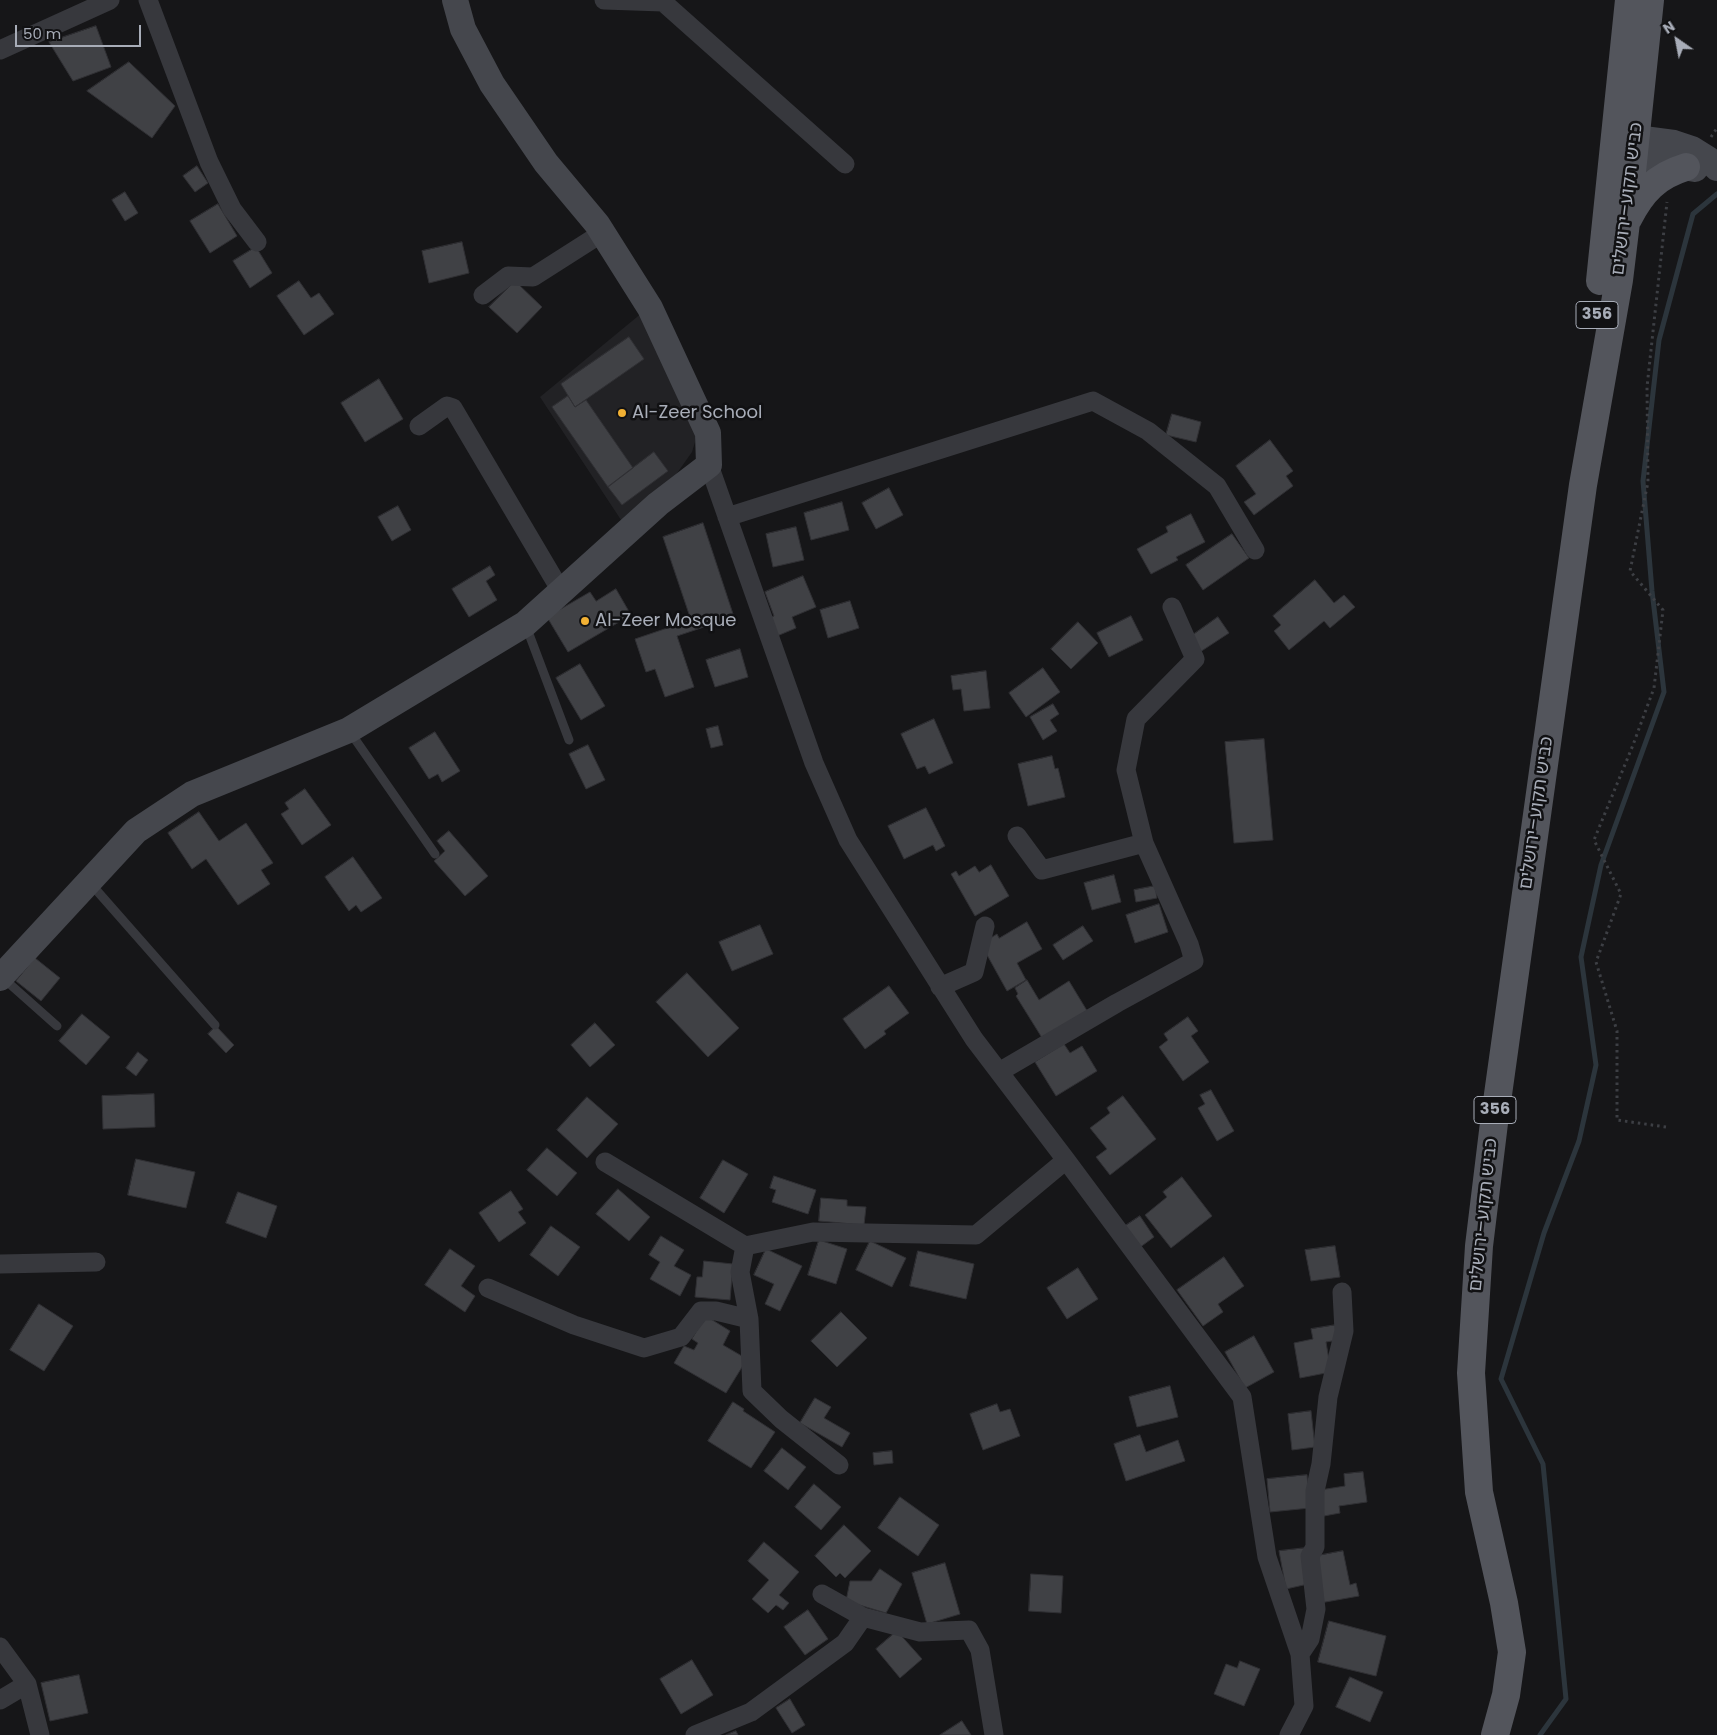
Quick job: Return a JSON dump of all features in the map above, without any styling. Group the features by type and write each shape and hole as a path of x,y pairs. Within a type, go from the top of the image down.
{"main road":[{"name":"כביש תקוע–ירושלים","path":"1494,1735 1506,1695 1512,1652 1504,1603 1479,1492 1471,1373 1479,1246 1494,1123 1583,485 1618,280 1625,224 1629,0"},
{"name":"כביש תקוע–ירושלים","path":"1583,485 1598,303 1627,148 1650,0"},
{"path":"1625,224 1634,206 1656,181 1669,172 1686,167"}],"street":[{"path":"0,50 110,0"},
{"path":"148,0 209,162 232,209 257,242"},
{"path":"456,0 463,29 492,84 546,163 602,233 650,308 659,326 708,433 709,465 814,763 848,840 974,1039 1242,1398 1267,1556 1300,1654 1304,1706 1289,1735"},
{"path":"604,0 663,2 845,164"},
{"path":"1627,148 1674,143 1692,149 1708,159 1717,168"},
{"path":"1627,148 1686,167 1717,174"},
{"path":"483,295 508,276 533,277 602,233"},
{"path":"727,517 1093,401 1148,431 1217,486 1255,550"},
{"path":"419,426 448,406 453,408 561,591"},
{"path":"1,977 136,832 192,794 348,730 525,624 658,504 709,465"},
{"path":"999,1072 1117,1003 1194,962 1144,842 1126,770 1136,719 1195,659 1172,607"},
{"path":"1018,836 1042,870 1144,842"},
{"path":"940,986 974,972 985,926"},
{"path":"605,1162 745,1246 813,1232 976,1235 1066,1160"},
{"path":"745,1246 740,1272 749,1319 752,1391 781,1418 839,1465"},
{"path":"0,1264 96,1262"},
{"path":"488,1288 574,1325 644,1348 680,1337 701,1311 716,1311 749,1319"},
{"path":"1300,1654 1310,1638 1316,1609 1310,1556 1315,1547 1315,1491 1321,1464 1328,1397 1344,1331 1342,1292"},
{"path":"822,1594 863,1617 920,1632 969,1630 980,1650 994,1735"},
{"path":"695,1735 751,1712 846,1643 863,1617"},
{"path":"0,1647 27,1684 40,1735"},
{"path":"0,1700 27,1684"}],"lane":[{"path":"525,624 569,740"},
{"path":"348,730 435,854"},
{"path":"89,882 215,1025"},
{"path":"1,977 57,1026"}],"path":[{"path":"1666,1127 1618,1120 1617,1030 1596,962 1621,894 1594,840 1634,745 1654,688 1664,610 1630,571 1648,482 1647,387 1668,196"}],"shaded area":[{"name":"Al-Zeer School","path":"643,312 699,429 692,452 675,476 623,523 540,397"}],"building":[{"path":"96,26 111,67 73,81 49,42"},
{"path":"129,62 175,106 152,138 87,91"},
{"path":"197,166 208,183 195,192 183,176"},
{"path":"125,192 138,213 125,221 112,200"},
{"path":"218,204 237,236 210,253 190,221"},
{"path":"462,242 469,273 429,283 422,251"},
{"path":"256,247 272,273 250,288 233,261"},
{"path":"299,281 311,298 319,293 334,314 304,335 277,296"},
{"path":"515,281 542,307 517,333 489,307"},
{"path":"629,337 644,359 575,407 561,384"},
{"path":"379,379 403,419 365,442 341,403"},
{"path":"568,396 575,407 586,400 633,468 608,487 552,407"},
{"path":"1172,414 1201,422 1196,442 1166,435"},
{"path":"1270,440 1293,471 1286,476 1293,486 1254,515 1244,502 1256,494 1236,466"},
{"path":"654,452 668,471 622,505 608,487"},
{"path":"889,488 903,515 876,529 862,503"},
{"path":"842,502 849,530 811,540 804,513"},
{"path":"398,506 411,530 392,541 378,517"},
{"path":"1191,514 1205,542 1176,557 1178,560 1151,574 1137,549 1168,532 1166,527"},
{"path":"703,523 734,617 677,636 694,687 665,697 655,669 646,672 635,639 691,620 663,537"},
{"path":"796,527 804,560 773,567 766,534"},
{"path":"1232,534 1249,558 1203,590 1186,565"},
{"path":"490,566 495,575 486,581 497,600 469,617 452,589"},
{"path":"803,576 816,607 792,617 796,628 777,636 770,618 774,616 765,592"},
{"path":"1315,580 1334,603 1344,595 1355,607 1330,628 1324,621 1289,650 1274,631 1281,625 1273,616"},
{"name":"Al-Zeer Mosque","path":"616,589 631,615 568,652 547,617 590,592 596,601"},
{"path":"850,601 859,628 828,638 820,610"},
{"path":"1131,616 1143,640 1109,657 1097,633"},
{"path":"1218,617 1229,633 1200,652 1190,637"},
{"path":"1078,622 1098,643 1071,669 1051,649"},
{"path":"740,649 748,677 715,687 706,660"},
{"path":"580,664 605,706 581,720 556,678"},
{"path":"1043,668 1060,692 1026,717 1009,693"},
{"path":"986,671 990,708 964,711 961,689 953,690 951,676"},
{"path":"1053,704 1059,714 1050,720 1057,731 1043,740 1030,717"},
{"path":"934,719 953,763 929,774 925,766 917,769 901,734"},
{"path":"718,726 723,745 711,748 706,729"},
{"path":"435,732 460,771 442,782 438,774 429,779 409,748"},
{"path":"1264,739 1273,840 1234,843 1225,742"},
{"path":"588,745 605,780 586,789 569,754"},
{"path":"1052,756 1055,769 1058,768 1065,797 1028,806 1018,764"},
{"path":"305,789 331,825 302,845 281,814 289,809 285,803"},
{"path":"926,808 945,846 936,851 933,845 904,859 888,826"},
{"path":"199,812 219,841 246,823 273,863 261,870 270,884 238,905 206,859 192,869 168,833"},
{"path":"449,831 488,876 465,896 434,861 445,851 437,841"},
{"path":"353,857 382,898 361,912 356,905 349,911 325,877"},
{"path":"991,865 1009,896 975,916 951,874 956,871 959,876 975,866 979,872"},
{"path":"1114,875 1121,902 1092,910 1084,883"},
{"path":"1155,886 1157,898 1136,902 1134,890"},
{"path":"1159,904 1168,932 1135,943 1126,915"},
{"path":"1027,922 1042,949 1017,963 1026,980 1007,991 981,944 997,934 999,938"},
{"path":"760,925 773,954 732,971 719,942"},
{"path":"1083,926 1093,941 1063,960 1053,945"},
{"path":"35,958 60,978 41,1001 16,981"},
{"path":"687,973 739,1028 708,1057 656,1002"},
{"path":"1027,980 1039,1000 1069,981 1089,1014 1044,1041 1016,996 1018,994 1015,988"},
{"path":"889,986 909,1013 884,1031 886,1034 865,1049 843,1019"},
{"path":"82,1014 110,1037 86,1065 59,1041"},
{"path":"1188,1017 1198,1031 1191,1036 1209,1062 1183,1081 1159,1047 1168,1040 1164,1034"},
{"path":"595,1023 615,1045 590,1067 571,1045"},
{"path":"216,1026 234,1045 226,1053 208,1034"},
{"path":"1064,1044 1070,1053 1082,1046 1097,1071 1056,1096 1035,1062"},
{"path":"138,1052 148,1060 136,1076 126,1068"},
{"path":"1211,1090 1234,1131 1217,1141 1198,1108 1205,1104 1200,1095"},
{"path":"154,1094 155,1127 103,1129 102,1096"},
{"path":"1123,1096 1156,1139 1110,1175 1096,1157 1107,1149 1090,1128 1110,1113 1107,1108"},
{"path":"587,1097 618,1124 587,1158 557,1130"},
{"path":"547,1148 577,1173 557,1196 527,1170"},
{"path":"136,1159 195,1172 186,1208 128,1195"},
{"path":"723,1160 748,1174 724,1213 700,1198"},
{"path":"774,1176 816,1190 808,1214 772,1202 776,1190 770,1188"},
{"path":"1182,1177 1212,1216 1171,1248 1145,1215 1167,1197 1163,1192"},
{"path":"618,1189 650,1217 629,1241 596,1214"},
{"path":"511,1191 523,1209 518,1212 526,1223 499,1242 479,1213"},
{"path":"238,1192 277,1206 266,1238 226,1223"},
{"path":"821,1198 847,1200 847,1206 866,1207 864,1225 819,1221"},
{"path":"1140,1216 1154,1237 1139,1248 1125,1226"},
{"path":"551,1226 580,1247 558,1276 530,1255"},
{"path":"661,1236 684,1250 674,1266 691,1275 680,1296 650,1279 660,1262 649,1255"},
{"path":"819,1240 847,1249 836,1284 808,1275"},
{"path":"870,1241 906,1258 892,1287 856,1270"},
{"path":"1335,1246 1340,1277 1311,1281 1305,1250"},
{"path":"450,1249 475,1266 461,1286 475,1296 465,1312 425,1285"},
{"path":"766,1249 802,1266 780,1311 765,1304 774,1284 754,1275"},
{"path":"918,1251 974,1264 966,1299 910,1286"},
{"path":"1224,1257 1244,1286 1218,1304 1223,1312 1203,1326 1177,1290"},
{"path":"704,1261 733,1264 730,1300 695,1297 697,1277 702,1277"},
{"path":"1078,1268 1098,1299 1067,1319 1047,1288"},
{"path":"39,1304 73,1326 44,1371 10,1350"},
{"path":"841,1312 867,1338 837,1367 811,1341"},
{"path":"706,1316 730,1331 723,1345 747,1359 726,1393 674,1363 684,1346 694,1350 698,1343 692,1339"},
{"path":"1336,1325 1338,1340 1326,1342 1331,1372 1300,1378 1294,1343 1313,1339 1311,1329"},
{"path":"1254,1336 1274,1372 1245,1388 1225,1352"},
{"path":"1170,1386 1178,1417 1137,1427 1129,1397"},
{"path":"815,1398 831,1407 824,1418 850,1433 842,1447 800,1423"},
{"path":"733,1402 744,1409 743,1411 775,1432 751,1468 708,1441"},
{"path":"997,1404 1000,1412 1010,1409 1020,1436 983,1450 970,1414"},
{"path":"1311,1411 1315,1447 1292,1450 1288,1414"},
{"path":"1140,1435 1146,1452 1178,1440 1185,1461 1126,1481 1114,1444"},
{"path":"782,1448 806,1467 788,1490 764,1471"},
{"path":"892,1451 893,1463 874,1465 873,1453"},
{"path":"1363,1472 1367,1502 1339,1506 1340,1513 1324,1516 1320,1490 1345,1486 1344,1474"},
{"path":"1307,1475 1310,1508 1270,1512 1267,1479"},
{"path":"814,1484 841,1507 821,1530 795,1507"},
{"path":"900,1497 939,1525 918,1556 878,1528"},
{"path":"844,1525 871,1551 845,1578 840,1573 836,1577 815,1556"},
{"path":"764,1542 799,1572 779,1595 789,1603 783,1610 776,1605 768,1613 752,1599 769,1580 748,1561"},
{"path":"1306,1548 1308,1584 1286,1589 1279,1551"},
{"path":"1343,1551 1350,1585 1356,1583 1359,1596 1320,1603 1311,1557"},
{"path":"945,1563 960,1614 927,1624 912,1573"},
{"path":"880,1569 902,1584 886,1613 846,1601 850,1581 871,1581"},
{"path":"1031,1574 1063,1576 1061,1613 1029,1611"},
{"path":"808,1610 828,1639 805,1655 784,1627"},
{"path":"1329,1621 1386,1636 1376,1676 1318,1662"},
{"path":"897,1631 922,1659 900,1678 876,1649"},
{"path":"692,1660 713,1695 681,1714 660,1679"},
{"path":"1240,1661 1260,1669 1244,1706 1214,1694 1226,1664 1237,1668"},
{"path":"79,1675 88,1713 50,1721 41,1683"},
{"path":"1350,1677 1383,1692 1370,1722 1336,1707"},
{"path":"790,1699 805,1725 792,1733 776,1708"},
{"path":"962,1721 971,1735 940,1735"},
{"path":"736,1731 738,1735 726,1735"}],"waterway":[{"path":"1540,1735 1566,1699 1543,1464 1501,1379 1544,1233 1579,1141 1596,1065 1581,957 1601,865 1664,692 1652,591 1643,481 1659,340 1693,214 1717,194"}],"place":[{"name":"Al-Zeer School","path":"622,413"},
{"name":"Al-Zeer Mosque","path":"585,621"}]}
